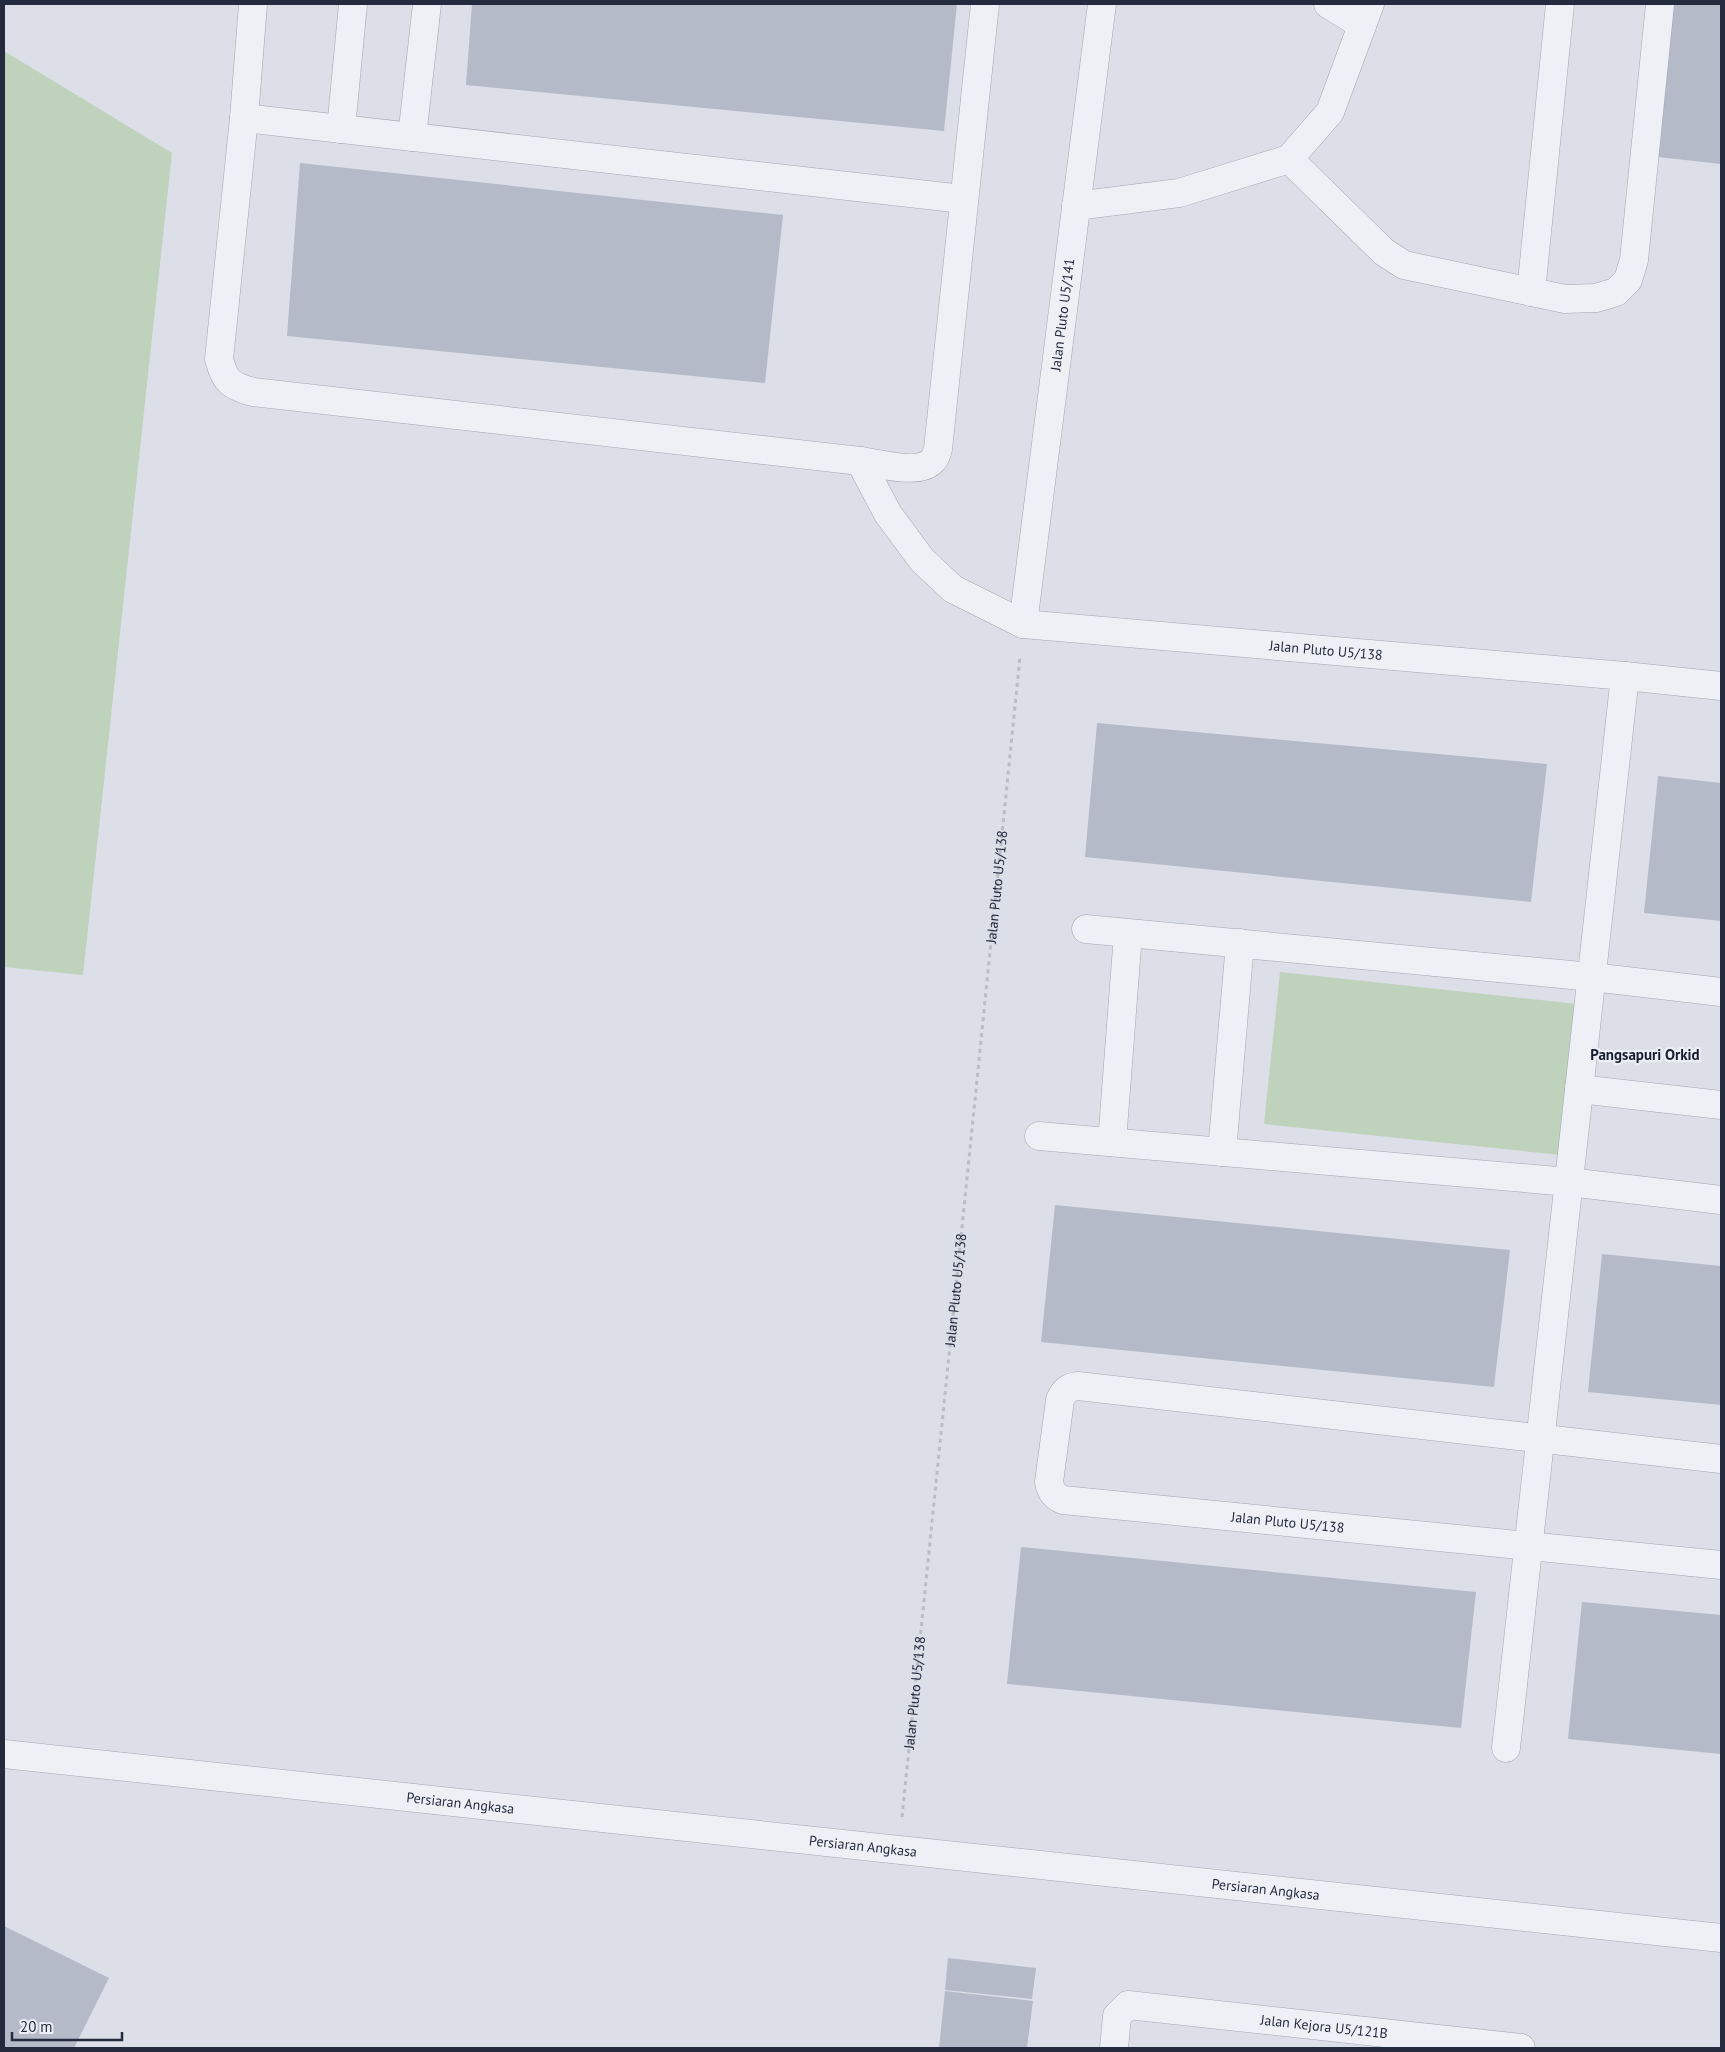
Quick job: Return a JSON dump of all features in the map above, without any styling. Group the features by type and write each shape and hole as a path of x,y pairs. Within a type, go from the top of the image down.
{"street":[{"path":"253,4 244,118 219,359 223,375 234,387 253,392 913,468 924,467 934,460 938,449 985,4"},
{"path":"340,129 353,4"},
{"path":"412,137 427,4"},
{"name":"Jalan Pluto U5/141","path":"1023,624 1102,4"},
{"path":"1076,206 1179,193 1289,159 1330,112 1366,14 1328,4"},
{"path":"1531,292 1560,4"},
{"path":"1289,159 1384,252 1404,265 1565,299 1596,298 1616,292 1628,280 1634,260 1660,4"},
{"path":"244,118 963,199"},
{"path":"860,461 888,514 922,560 952,589 1023,624"},
{"name":"Jalan Pluto U5/138","path":"1023,624 1721,686"},
{"path":"1506,1748 1625,676"},
{"path":"1086,929 1592,977 1721,992"},
{"path":"1112,1142 1128,934"},
{"path":"1222,1152 1240,943"},
{"path":"1579,1089 1721,1105"},
{"path":"1039,1136 1569,1182 1721,1200"},
{"name":"Jalan Pluto U5/138","path":"1721,1459 1078,1386 1070,1387 1063,1392 1060,1400 1049,1482 1050,1490 1056,1497 1064,1500 1721,1565"},
{"name":"Persiaran Angkasa","path":"4,1754 898,1848 1721,1938"},
{"name":"Jalan Kejora U5/121B","path":"1114,2048 1117,2016 1128,2005 1521,2048"}],"path":[{"name":"Jalan Pluto U5/138","path":"898,1848 1023,624"}],"green space":[{"path":"4,51 172,153 83,975 4,967"},
{"path":"1280,972 1577,1004 1561,1155 1264,1124"}],"building":[{"path":"472,4 957,4 944,131 466,85"},
{"path":"1662,4 1721,4 1721,164 1649,156"},
{"path":"300,163 783,215 765,383 287,336"},
{"path":"1097,723 1547,764 1531,902 1085,857"},
{"path":"1658,776 1721,783 1721,921 1644,913"},
{"path":"1055,1205 1510,1250 1494,1387 1041,1342"},
{"path":"1602,1254 1721,1266 1721,1405 1588,1392"},
{"path":"1021,1547 1476,1592 1461,1728 1007,1684"},
{"path":"1582,1602 1721,1615 1721,1754 1568,1739"},
{"path":"4,1926 109,1978 74,2048 4,2048"},
{"path":"948,1958 1036,1968 1032,1999 945,1990"},
{"path":"945,1991 1033,2001 1027,2048 939,2048"}],"district":[{"name":"Pangsapuri Orkid","path":"1645,1055"}]}
